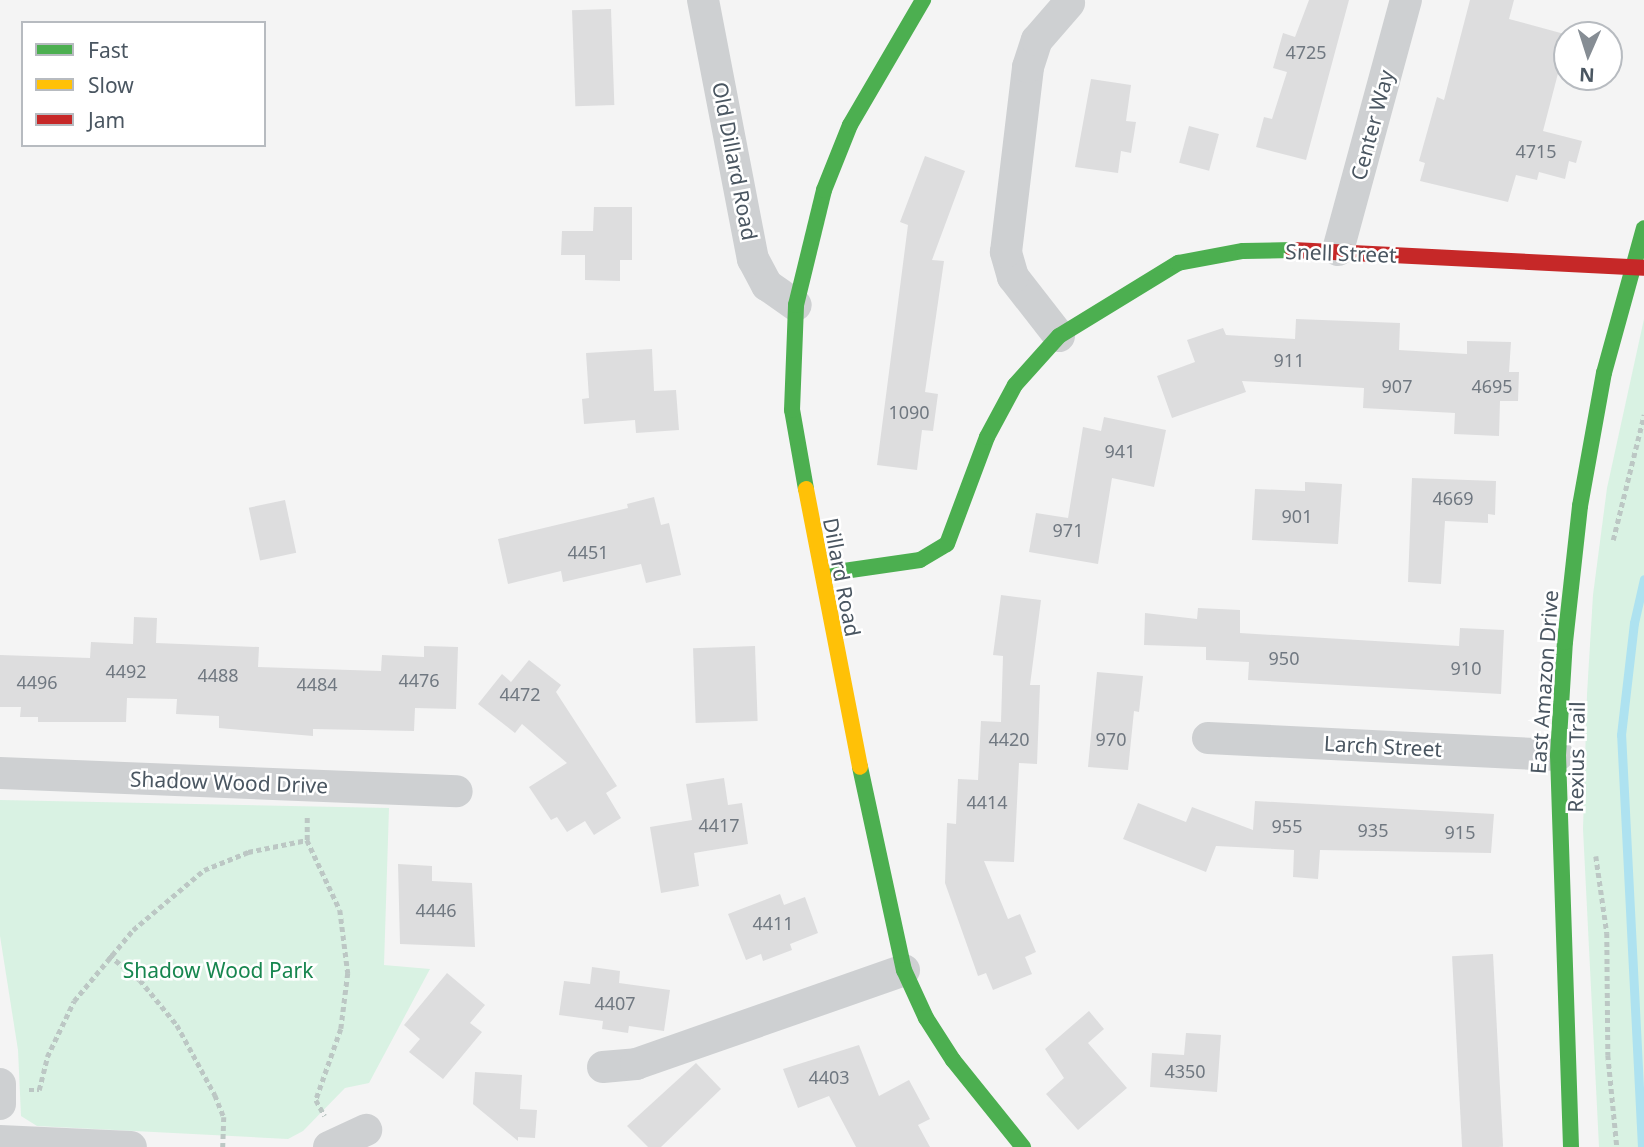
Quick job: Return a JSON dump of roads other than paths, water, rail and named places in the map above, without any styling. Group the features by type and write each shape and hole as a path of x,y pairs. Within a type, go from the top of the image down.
{"street":[{"name":"Old Dillard Road","path":"703,0 753,259 767,285 796,305"},
{"name":"Dillard Road","path":"923,0 850,125 808,241 796,305 792,410 803,490 822,574 834,647 904,970 926,1018 953,1060 1023,1147"},
{"name":"Center Way","path":"1338,250 1406,0"},
{"path":"1059,336 1013,276 1006,252 1028,67 1037,40 1069,3"},
{"name":"East Amazon Drive","path":"1571,1147 1558,755 1580,506 1604,373 1639,267 1644,228"},
{"name":"Snell Street","path":"822,574 920,560 947,544 987,437 1015,386 1059,336 1178,263 1243,250 1338,250 1639,267"},
{"name":"Larch Street","path":"1208,738 1558,755"},
{"name":"Shadow Wood Drive","path":"0,773 457,791"},
{"path":"603,1068 636,1064 904,970"},
{"path":"0,1086 0,1104"},
{"path":"0,1141 131,1147"}],"waterway":[{"path":"1642,1147 1621,735 1634,623 1644,579"}],"park label":[{"name":"Shadow Wood Park","path":"218,970"}]}
